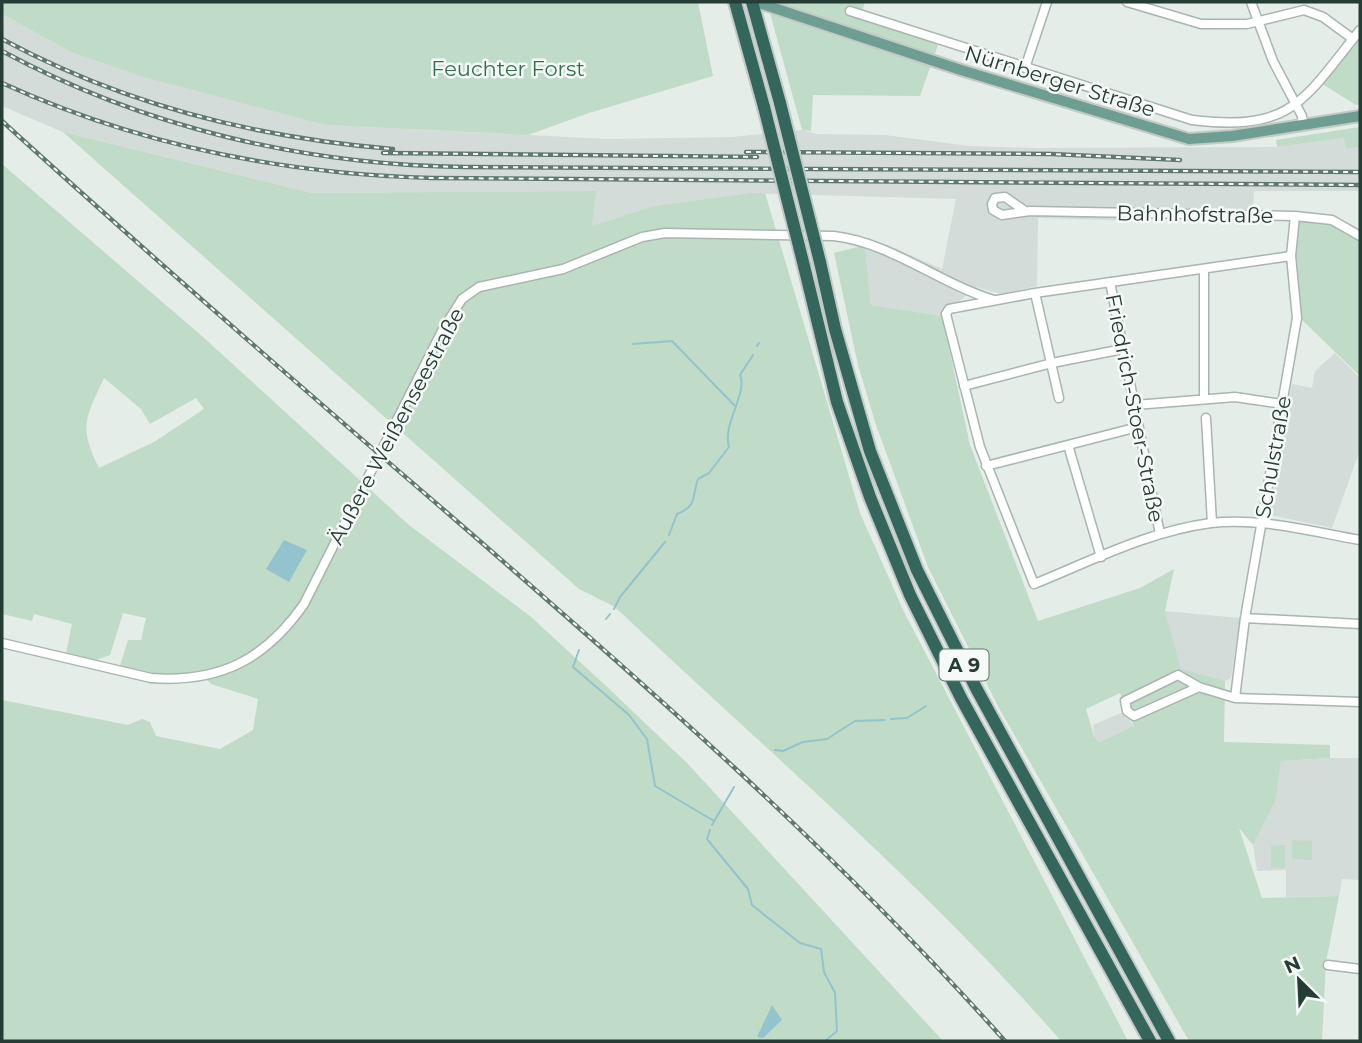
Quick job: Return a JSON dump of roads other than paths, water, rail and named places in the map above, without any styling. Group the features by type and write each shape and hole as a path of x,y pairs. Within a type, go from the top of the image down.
{"highway":[{"name":"A 9","path":"734,2 764,107 819,337 855,457 915,606 961,698 1150,1041"},
{"name":"A 9","path":"754,2 835,329 867,440 917,570 976,688 1169,1041"}],"main road":[{"name":"Nürnberger Straße","path":"754,2 961,70 1189,139 1215,138 1360,116"}],"street":[{"path":"1025,68 1046,2"},
{"path":"1127,2 1201,24 1258,22 1304,10 1323,17 1353,39"},
{"path":"1251,2 1273,61 1296,104 1303,126"},
{"path":"850,11 1192,120 1246,122 1278,117 1307,96 1360,30"},
{"name":"Bahnhofstraße","path":"1025,211 1295,216 1332,220 1360,236"},
{"name":"Schulstraße","path":"1235,698 1245,618 1297,318 1291,256 1295,216"},
{"name":"Äußere Weißenseestraße","path":"2,643 151,678 177,680 215,674 254,656 275,641 304,604 442,331 462,299 479,286 564,269 629,241 665,233 834,236 859,239 881,247 964,291 994,300"},
{"path":"1291,256 1035,293 949,309 946,314 986,466 1034,584 1160,534 1212,523 1261,524 1360,540"},
{"path":"1203,269 1204,398"},
{"name":"Friedrich-Stoer-Straße","path":"1110,282 1160,534"},
{"path":"1035,293 1059,398"},
{"path":"964,386 1052,363 1123,349"},
{"path":"1135,405 1235,397 1282,404"},
{"path":"1206,418 1212,523"},
{"path":"986,466 1138,427"},
{"path":"1068,445 1101,557"},
{"path":"1245,618 1360,624"},
{"path":"1199,687 1134,716 1127,711 1125,701 1178,675 1199,687 1235,698 1360,702"},
{"path":"1328,965 1360,968"}],"water":[{"path":"284,540 307,550 289,582 266,569"},
{"path":"772,1005 782,1020 763,1038 757,1037"}],"waterway":[{"path":"633,344 672,341 734,405"},
{"path":"669,535 677,514 688,508 693,501 698,479 709,473 729,447 729,428 741,391 740,375 753,355"},
{"path":"614,609 620,597 665,542"},
{"path":"606,619 610,614"},
{"path":"579,650 573,667 629,715 647,739 655,786 714,821"},
{"path":"891,719 907,718 926,706"},
{"path":"775,750 783,751 803,742 827,739 855,721 885,720"},
{"path":"712,825 734,787"},
{"path":"710,830 707,839 748,889 752,905 800,943 821,949 824,972 835,993 837,1031 825,1041"}],"railway":[{"path":"2,39 95,82 191,114 291,136 393,149"},
{"path":"2,51 56,78 168,121 285,149 404,165 1360,172"},
{"path":"2,83 53,105 158,139 266,163 376,175 432,178 1360,185"},
{"path":"2,121 222,317 590,637 733,766 872,900 1005,1041"},
{"path":"746,152 1051,154 1180,160"},
{"path":"383,153 757,157"}],"park label":[{"name":"Feuchter Forst","path":"508,68"}]}
